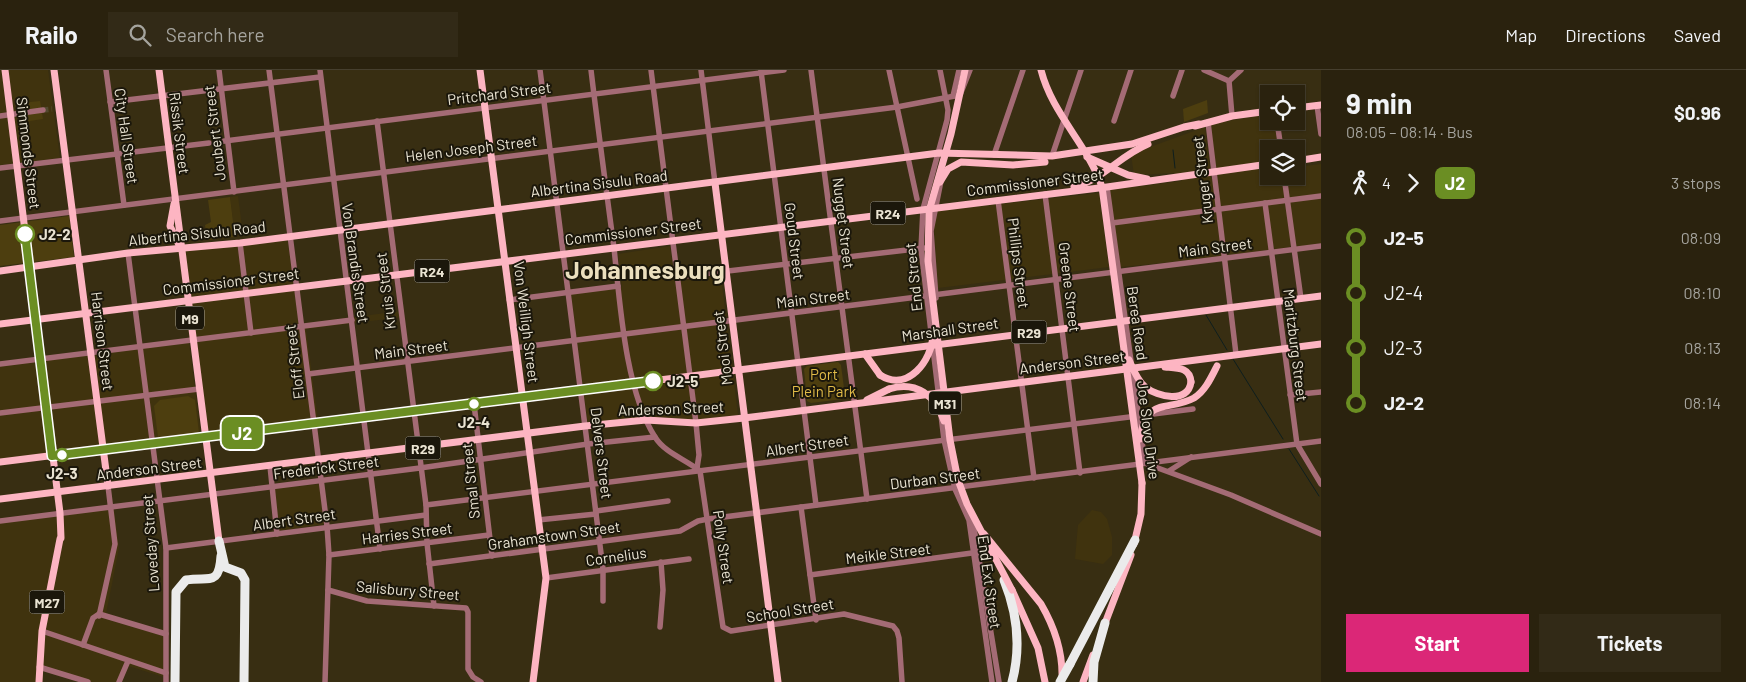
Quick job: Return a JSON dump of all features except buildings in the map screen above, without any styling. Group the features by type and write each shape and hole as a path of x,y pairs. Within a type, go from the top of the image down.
{"highway":[{"path":"1061,682 1135,540"},
{"path":"175,682 176,598 178,587 186,580 208,580 216,577 220,571 220,542"},
{"path":"999,555 1016,618 1017,643 1012,682"},
{"path":"221,556 225,567 242,573 245,580 244,682"},
{"path":"1093,682 1094,662 1105,623"}],"main road":[{"name":"Simmonds Street","path":"5,70 60,513 61,538 42,631 39,682"},
{"name":"Harrison Street","path":"54,70 56,109 66,160 80,260 108,486"},
{"name":"Rissik Street","path":"159,70 192,340 220,542"},
{"name":"Von Weilligh Street","path":"480,70 546,578 532,682"},
{"name":"M31","path":"965,70 933,206 927,246 949,440 963,494 999,555 1041,657 1045,682"},
{"name":"Joe Slovo Drive","path":"1041,70 1052,99 1085,150 1102,187 1142,483 1141,514 1135,540 1083,682"},
{"path":"1305,107 1319,105"},
{"name":"Albertina Sisulu Road","path":"0,271 128,253 290,237 939,153 994,156 1052,156 1076,153 1142,142 1184,127 1232,116 1260,113"},
{"name":"Albertina Sisulu Road","path":"1054,193 1091,182 1134,150 1199,124"},
{"path":"1076,153 1134,177 1157,180"},
{"path":"933,206 945,174 957,164 968,162 1014,165 1045,162 1052,156"},
{"path":"1305,160 1321,157"},
{"name":"Commissioner Street","path":"0,324 672,241 923,209 933,206 1107,187 1260,165"},
{"name":"Mooi Street","path":"715,182 778,682"},
{"name":"Marshall Street","path":"612,386 1321,296"},
{"path":"865,354 880,375 892,380 902,379 914,374 923,365 932,344 933,306"},
{"name":"Anderson Street","path":"0,500 586,426 646,420 696,423 744,418 1317,345"},
{"path":"1125,352 1140,381 1155,393 1168,397 1180,396 1187,392 1191,382 1190,375 1185,370 1151,366"},
{"path":"1138,449 1142,429 1150,414 1163,405 1183,402 1198,395 1217,366 1235,355"},
{"path":"863,402 889,388 906,386 918,388 929,395 942,415 949,440"},
{"path":"0,462 594,388"},
{"path":"973,520 999,555 1042,604 1051,622 1061,660 1061,682"},
{"path":"1041,657 1041,682"}],"street":[{"name":"City Hall Street","path":"106,70 124,205"},
{"name":"Joubert Street","path":"219,70 234,192"},
{"name":"Eloff Street","path":"269,70 327,526 329,555 324,682"},
{"name":"Delvers Street","path":"540,70 604,569 603,602"},
{"path":"591,70 618,286 634,383 646,420 655,437 679,458 698,470"},
{"name":"Polly Street","path":"651,70 696,423 699,455 698,470 708,519 723,626"},
{"name":"Mooi Street","path":"701,70 715,182"},
{"name":"Pritchard Street","path":"217,142 784,70"},
{"name":"Nugget Street","path":"812,70 867,499"},
{"path":"889,70 917,199"},
{"path":"940,70 948,110"},
{"path":"948,154 958,118 956,96 958,70"},
{"path":"939,153 948,110 956,96 963,92 970,70"},
{"path":"994,156 1023,70"},
{"path":"1052,156 1081,70"},
{"path":"1114,121 1132,70"},
{"path":"1173,96 1182,70"},
{"path":"1204,70 1231,79"},
{"path":"1232,116 1231,79 1233,70"},
{"path":"1231,79 1241,70"},
{"name":"Goud Street","path":"761,72 816,505"},
{"path":"110,102 162,98 221,90 271,83 320,73"},
{"name":"Von Brandis Street","path":"320,73 380,549"},
{"name":"Helen Joseph Street","path":"0,221 897,108 956,96"},
{"path":"1319,105 1321,134"},
{"path":"0,116 44,110"},
{"name":"Kruis Street","path":"377,121 406,362 426,505 427,543 434,606"},
{"name":"Kruger Street","path":"1208,122 1235,355"},
{"path":"0,168 209,143"},
{"name":"End Street","path":"939,153 923,209 921,249 938,393 949,440 964,488"},
{"name":"End Street","path":"948,154 933,206 931,231 935,295 947,392 949,440 955,489"},
{"path":"1285,185 1301,298"},
{"name":"Berea Road","path":"1107,187 1117,272 1145,463"},
{"name":"Greene Street","path":"1045,194 1080,473"},
{"path":"1112,223 1321,196"},
{"name":"Phillips Street","path":"998,200 1034,478"},
{"name":"Maritzburg Street","path":"1265,203 1297,444 1321,484"},
{"path":"240,243 251,333"},
{"path":"677,278 933,246"},
{"name":"Main Street","path":"308,374 1321,246"},
{"name":"Loveday Street","path":"128,253 142,346 166,548 166,682"},
{"path":"509,300 618,286"},
{"path":"0,364 352,320"},
{"path":"0,413 199,389"},
{"path":"1290,396 1321,392"},
{"name":"Smal Street","path":"474,404 492,556"},
{"name":"Albert Street","path":"426,505 593,482 750,465 1193,409"},
{"name":"Frederick Street","path":"0,521 420,468 529,451 655,437"},
{"name":"Durban Street","path":"683,530 698,521 756,512 964,488 1192,456 1321,441"},
{"name":"Durban Street","path":"1169,471 1192,456"},
{"path":"674,473 679,468 679,458"},
{"path":"1145,463 1169,471 1321,534"},
{"path":"270,466 277,534"},
{"name":"Harrison Street","path":"84,646 93,618 100,615 115,544 108,486"},
{"name":"End Ext Street","path":"964,488 973,520 975,555 992,682"},
{"name":"End Ext Street","path":"955,489 967,514 999,682"},
{"path":"538,520 668,501"},
{"path":"801,507 816,620"},
{"name":"Albert Street","path":"166,548 327,526 426,515"},
{"name":"Grahamstown Street","path":"429,564 683,530"},
{"name":"Harries Street","path":"329,555 489,535"},
{"name":"Meikle Street","path":"810,575 975,555 999,555"},
{"name":"Cornelius","path":"546,578 689,558"},
{"path":"660,626 663,590 661,562"},
{"name":"Salisbury Street","path":"328,590 367,601 464,607 467,609 468,669 473,677 481,682"},
{"name":"School Street","path":"723,626 731,631 847,614 895,627 899,638 902,682"},
{"path":"100,615 166,634"},
{"path":"42,631 166,673"},
{"path":"120,682 128,661"},
{"path":"39,666 88,682"}],"shaded area":[{"path":"0,70 48,70 60,158 0,165"},
{"path":"1260,116 1260,130 1275,130 1277,140 1260,140 1260,185 1305,185 1305,166 1321,164 1321,243 1297,247 1291,244 1290,247 1275,249 1273,245 1269,250 1229,255 1227,252 1222,253 1222,257 1120,267 1100,191 1182,181 1174,173 1134,175 1131,154 1205,127 1211,178 1216,177 1211,124"},
{"path":"1099,193 1109,267 938,288 934,226 938,211"},
{"path":"238,196 243,235 235,237 230,197"},
{"path":"287,236 299,324 402,311 403,317 306,329 318,420 203,435 178,250"},
{"path":"670,246 675,282 721,276 738,415 693,421 588,425 571,294 622,287 618,254"},
{"path":"189,343 201,435 0,459 0,366"},
{"path":"319,484 325,524 279,531 275,489"},
{"path":"114,508 119,548 105,619 164,636 164,677 128,666 122,682 85,682 43,669 43,682 0,682 0,522"},
{"path":"1092,510 1101,512 1107,519 1112,537 1112,555 1103,564 1075,559 1078,525"}],"green space":[{"path":"1207,100 1208,113 1184,122 1183,109"},
{"path":"40,101 43,119 23,122 21,103"},
{"path":"230,197 235,237 207,240 205,225 211,222 208,200"},
{"path":"69,216 74,257 0,266 0,225"},
{"name":"Port Plein Park","path":"838,362 841,365 845,396 843,399 811,403 807,401 804,369 807,366"},
{"path":"188,396 195,400 199,433 158,437 154,406 160,400"}],"waterway":[{"path":"1173,150 1175,168"},
{"path":"1206,315 1227,350"},
{"path":"1233,359 1283,439"},
{"path":"1289,449 1319,496"}],"tunnel":[{"path":"43,110 52,109"},
{"path":"594,388 612,386"}],"bus line":[{"name":"J2","path":"25,234 52,456 653,381"}],"place":[{"name":"J2-2","path":"25,234"},
{"name":"J2-5","path":"653,381"},
{"name":"J2-4","path":"474,404"},
{"name":"J2-3","path":"62,455"}],"district":[{"name":"Johannesburg","path":"645,269"}]}
